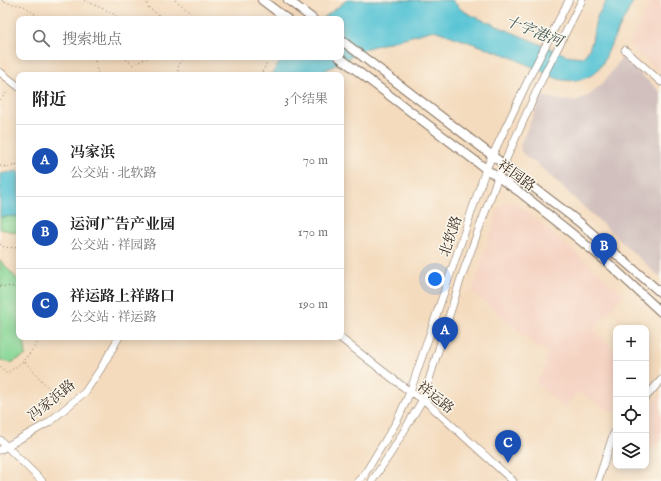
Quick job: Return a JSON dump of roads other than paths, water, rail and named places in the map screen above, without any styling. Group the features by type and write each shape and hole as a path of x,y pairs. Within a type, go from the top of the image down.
{"main road":[{"path":"262,0 272,3 284,16"},
{"path":"288,0 309,16"},
{"name":"祥园路","path":"344,42 362,54 579,222 661,293"},
{"name":"祥园路","path":"343,60 486,169 521,193 608,263 661,312"}],"street":[{"name":"北软路","path":"358,481 364,475 397,421 410,392 486,169 548,39 569,0"},
{"name":"北软路","path":"372,481 423,400 461,278 498,177 543,77 582,0"},
{"path":"625,50 661,82"},
{"path":"0,72 16,84"},
{"name":"冯家浜路","path":"3,448 48,423 85,392 117,340"},
{"name":"祥运路","path":"343,340 410,392 423,400 513,481"},
{"path":"649,394 661,380"},
{"path":"598,481 614,433"},
{"path":"0,440 3,448 42,481"}],"water":[{"path":"347,0 452,0 462,10 471,15 566,55 583,57 590,48 595,22 607,0 634,0 600,67 587,78 570,81 558,79 509,56 434,30 367,48 323,72 273,72 281,60 344,60 344,16 326,16"},
{"path":"16,171 16,216 0,217 0,174"}],"place":[{"name":"运河广告产业园","path":"604,266"},
{"name":"冯家浜","path":"445,350"},
{"name":"祥运路上祥路口","path":"508,463"}],"water label":[{"name":"十字港河","path":"534,31"}]}
